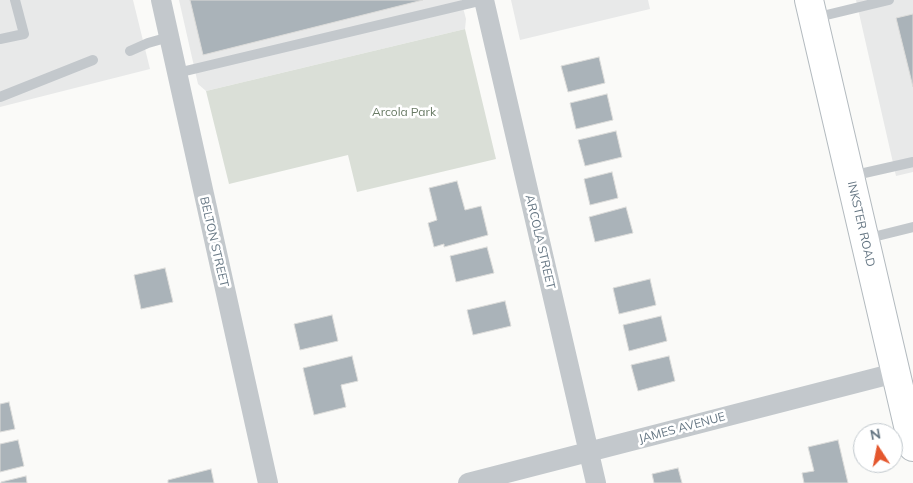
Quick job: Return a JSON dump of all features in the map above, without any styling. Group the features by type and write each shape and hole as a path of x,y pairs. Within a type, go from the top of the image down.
{"main road":[{"name":"INKSTER ROAD","path":"811,9 913,447"}],"street":[{"name":"BELTON STREET","path":"161,0 268,483"},
{"name":"ARCOLA STREET","path":"484,0 596,483"},
{"name":"JAMES AVENUE","path":"468,483 895,373"}],"lane":[{"path":"0,39 24,34 15,0"},
{"path":"177,73 484,0"},
{"path":"811,9 889,0"},
{"path":"130,51 169,37"},
{"path":"0,97 93,60"},
{"path":"850,176 913,162"},
{"path":"864,239 913,227"}],"shaded area":[{"path":"0,0 133,0 150,69 0,107"},
{"path":"179,0 461,0 466,19 465,29 206,91 198,84"},
{"path":"511,0 648,0 650,9 520,40"},
{"path":"856,0 913,0 913,172 896,176"}],"green space":[{"name":"Arcola Park","path":"465,29 496,159 357,192 348,155 229,184 206,91"}],"building":[{"path":"190,0 423,0 203,55"},
{"path":"913,14 913,87 896,18"},
{"path":"599,57 605,83 568,92 561,66"},
{"path":"607,94 613,120 576,129 570,103"},
{"path":"616,131 622,157 585,166 578,140"},
{"path":"612,172 618,198 590,205 584,179"},
{"path":"457,181 465,210 481,206 488,235 444,247 444,244 434,247 428,223 437,220 429,188"},
{"path":"626,207 633,233 595,242 589,217"},
{"path":"487,247 494,273 456,282 450,256"},
{"path":"165,268 173,302 141,309 134,275"},
{"path":"650,279 656,305 619,314 613,288"},
{"path":"505,301 511,326 473,335 467,310"},
{"path":"332,315 338,341 300,350 294,324"},
{"path":"661,316 667,341 629,351 623,325"},
{"path":"352,356 358,381 341,385 346,407 314,415 303,368"},
{"path":"669,356 675,381 638,391 631,365"},
{"path":"9,402 15,429 0,432 0,404"},
{"path":"18,440 24,466 0,472 0,444"},
{"path":"838,440 848,483 804,483 802,473 814,471 808,447"},
{"path":"678,468 682,483 654,483 652,474"},
{"path":"211,469 214,483 168,483 168,480"},
{"path":"26,476 27,483 1,483 1,482"}]}
